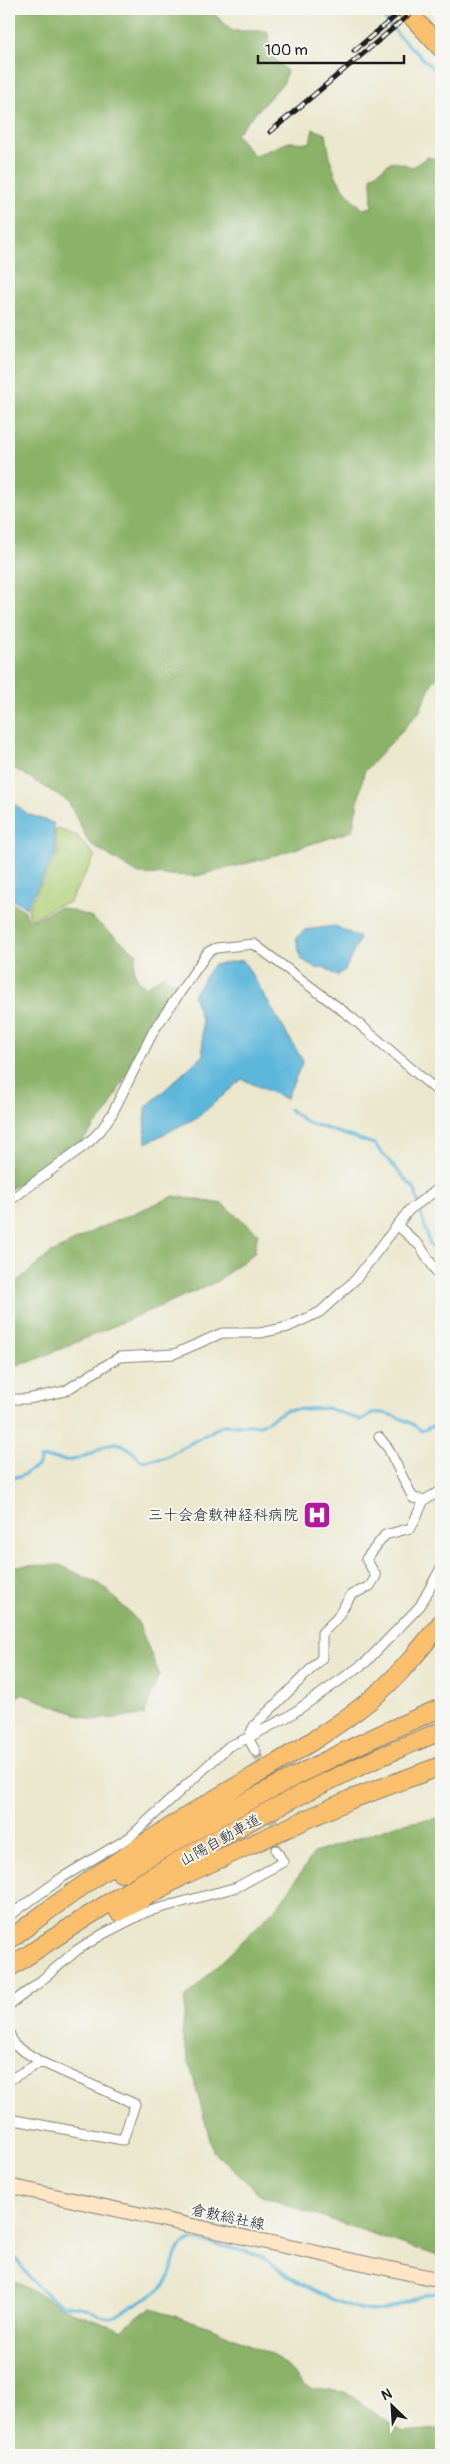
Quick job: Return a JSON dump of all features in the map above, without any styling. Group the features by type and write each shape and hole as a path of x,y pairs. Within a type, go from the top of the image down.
{"highway":[{"path":"404,9 441,48"},
{"path":"420,9 441,32"},
{"path":"9,1940 75,1890 187,1816 300,1748 369,1701 410,1664 441,1623"},
{"name":"山陽自動車道","path":"9,1944 92,1891 250,1799 339,1754 441,1708"},
{"name":"山陽自動車道","path":"9,1968 102,1908 259,1818 348,1772 441,1730"},
{"path":"9,1974 184,1875 349,1800 441,1766"}],"main road":[{"name":"倉敷総社線","path":"9,2186 441,2280"}],"street":[{"path":"9,1201 88,1143 101,1130 112,1114 154,1030 208,952 216,948 254,944 351,1017 441,1094"},
{"path":"9,1399 28,1399 65,1391 119,1357 174,1354 222,1333 260,1333 288,1327 320,1312 356,1279 397,1225 419,1202 441,1186"},
{"path":"397,1225 420,1246 441,1279"},
{"path":"379,1437 388,1448 413,1498 424,1500"},
{"path":"248,1738 254,1726 322,1658 322,1633 337,1618 352,1595 370,1586 376,1576 366,1559 385,1535 411,1528 424,1500 441,1491"},
{"path":"9,1916 63,1877 130,1836 229,1746 289,1716 366,1662 420,1606 441,1568"},
{"path":"248,1738 256,1752"},
{"path":"9,2005 78,1950 103,1934 146,1912 237,1886 283,1862 276,1850"},
{"path":"9,2032 12,2047 134,2104 123,2140 9,2119"},
{"path":"9,2080 41,2062"}],"green space":[{"path":"9,9 209,9 232,31 267,31 274,59 287,71 284,82 236,134 254,156 289,142 310,143 313,129 326,134 330,158 336,176 346,191 363,209 372,207 371,177 392,161 413,167 427,157 441,160 441,674 432,683 419,712 364,772 352,831 260,860 196,876 139,874 89,843 68,801 9,765"},
{"path":"55,828 77,836 95,856 69,903 57,905 30,920 28,908 58,853"},
{"path":"9,901 25,911 29,922 59,907 89,916 137,954 134,969 138,979 146,987 164,975 179,985 150,1028 107,1112 82,1141 9,1190"},
{"path":"174,1196 222,1204 258,1233 254,1253 216,1282 30,1362 9,1367 9,1288 50,1254 97,1229"},
{"path":"60,1565 101,1585 137,1620 159,1674 144,1715 92,1720 22,1694 9,1701 9,1566"},
{"path":"441,1818 441,2257 262,2196 213,2151 182,2035 186,1997 279,1905 314,1853 399,1824"},
{"path":"9,2278 74,2313 122,2330 138,2315 152,2309 210,2327 280,2360 303,2384 312,2389 345,2392 402,2432 441,2429 441,2455 9,2455"}],"water":[{"path":"9,800 28,814 53,823 56,853 26,908 9,897"},
{"path":"335,926 360,938 345,970 337,976 324,967 318,969 301,959 296,938 305,930"},
{"path":"243,960 303,1061 286,1099 242,1079 198,1117 146,1143 145,1108 203,1055 202,1022 193,995 213,965"}],"waterway":[{"path":"376,9 400,37 441,76"},
{"path":"289,1109 306,1122 374,1144 415,1190 429,1242 441,1260"},
{"path":"9,1477 20,1477 39,1465 40,1459 72,1460 114,1443 131,1450 141,1461 164,1458 223,1425 261,1425 286,1410 327,1408 361,1420 374,1413 393,1415 421,1431 441,1423"},
{"path":"9,2248 38,2287 53,2299 62,2304 82,2307 109,2318 113,2318 161,2288 172,2271 179,2249 192,2240 252,2253 268,2261 291,2278 317,2293 346,2305 365,2310 386,2309 425,2295 441,2294"}],"tunnel":[{"path":"256,1752 266,1773"},
{"path":"270,1788 276,1850"}],"railway":[{"path":"354,51 404,9"},
{"path":"270,132 416,9"}],"place":[{"name":"三十会倉敷神経科病院","path":"317,1515"}]}
